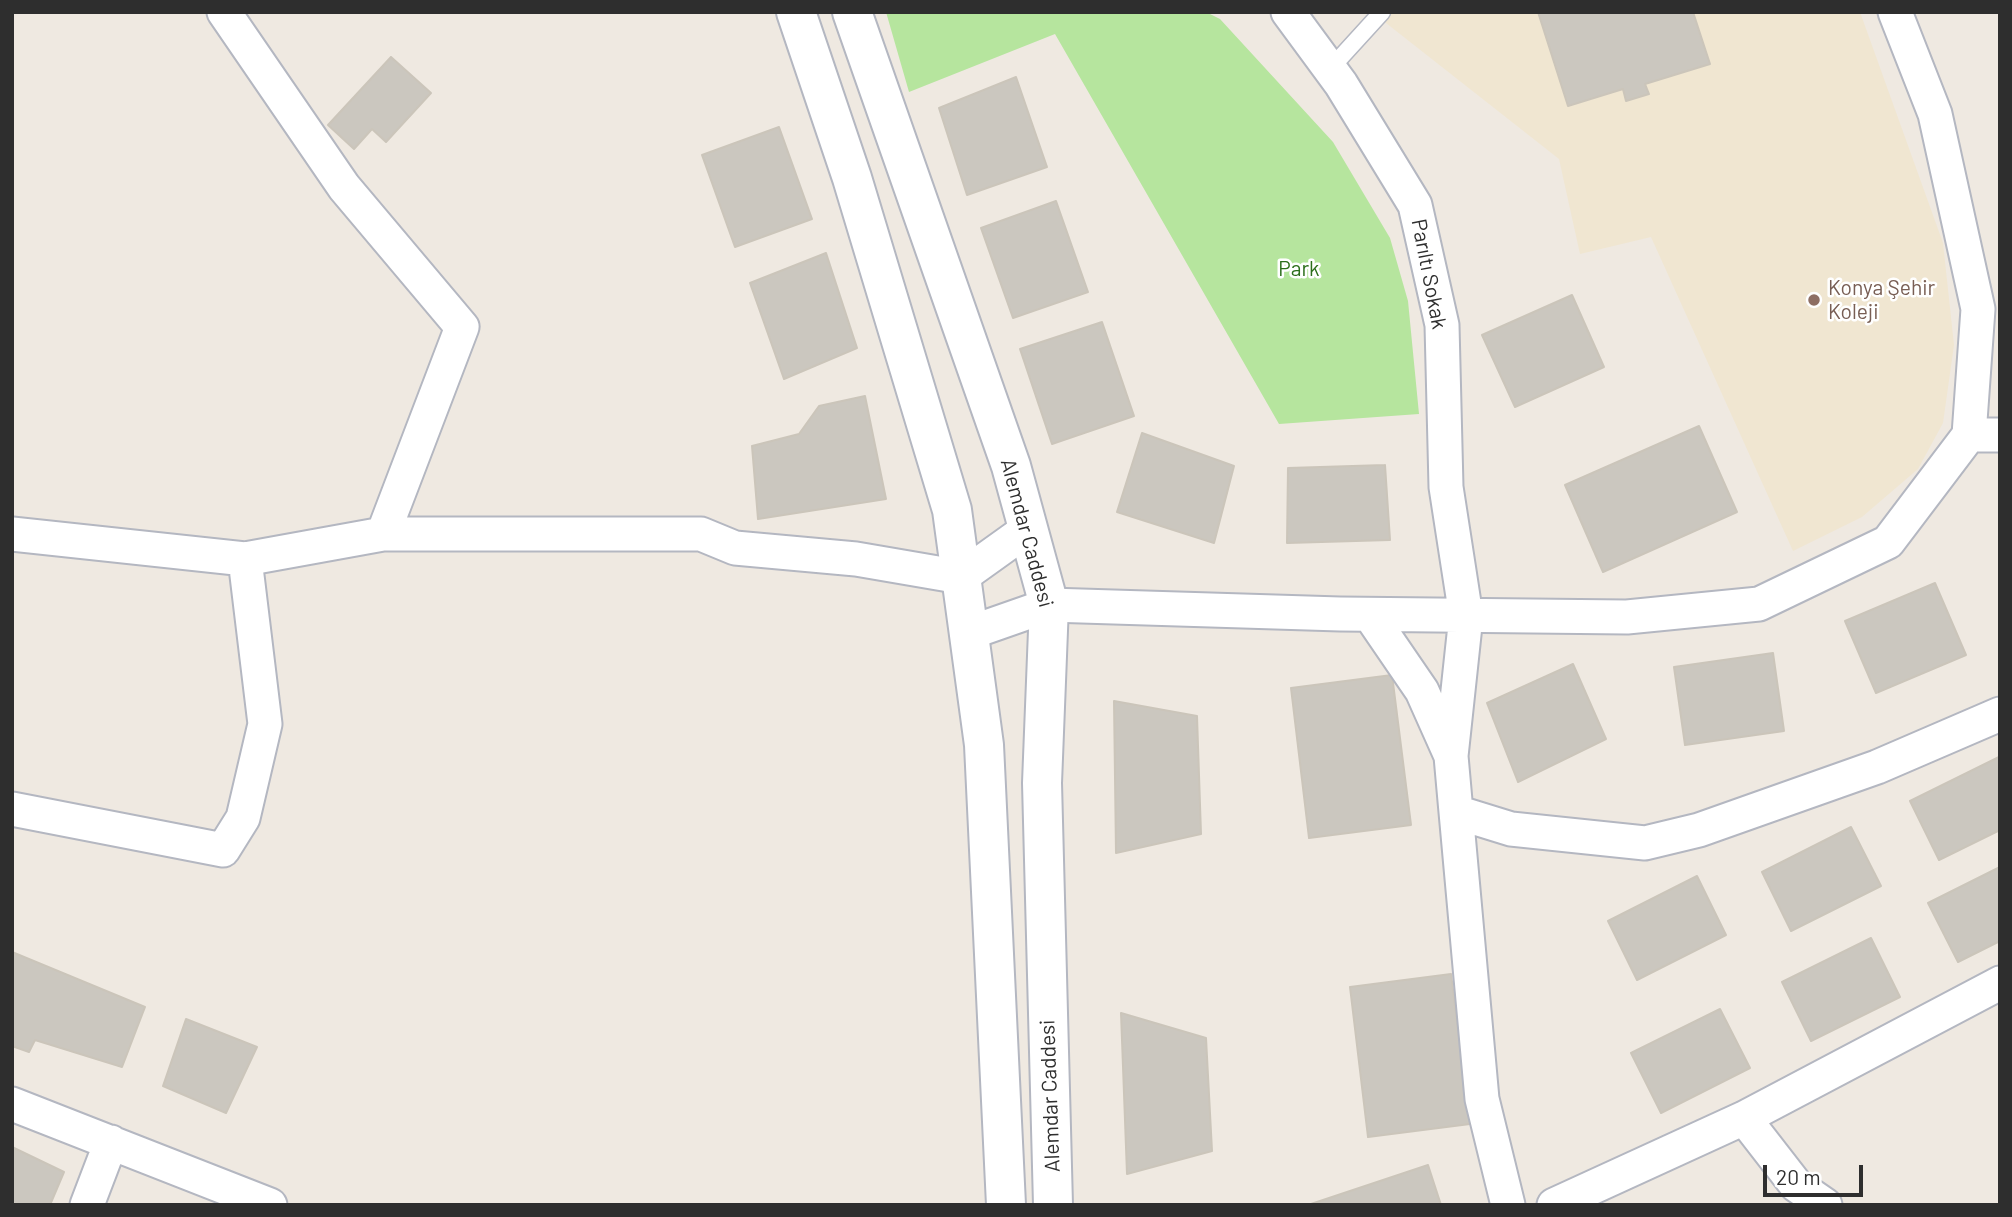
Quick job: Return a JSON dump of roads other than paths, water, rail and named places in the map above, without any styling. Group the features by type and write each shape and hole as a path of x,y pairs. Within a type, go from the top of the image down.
{"main road":[{"path":"796,12 852,178 948,497 984,745 1006,1205"},
{"name":"Alemdar Caddesi","path":"852,12 1011,466 1049,605 1042,783 1053,1205"}],"street":[{"path":"224,12 344,187 462,327 383,534"},
{"name":"Parıltı Sokak","path":"1288,12 1330,69 1415,205 1442,325 1446,487 1466,616 1451,756"},
{"path":"968,633 1049,605 1370,615 1627,617 1759,604 1888,541 1984,435 1978,309 1935,114 1895,12"},
{"path":"12,534 245,559 383,534 701,534 735,548 856,559 961,576 1028,529"},
{"path":"12,809 223,850 243,818 265,724 245,559"},
{"path":"1370,615 1422,691 1451,756 1482,1099 1508,1205"},
{"path":"1455,812 1511,830 1645,843 1699,830 1877,767 2000,714"},
{"path":"1554,1205 1744,1118 2000,983"},
{"path":"12,1104 270,1205"},
{"path":"1744,1118 1796,1185 1825,1205"},
{"path":"87,1205 111,1142"}],"lane":[{"path":"1330,69 1382,12"}],"place":[{"name":"Konya Şehir Koleji","path":"1814,300"}],"park label":[{"name":"Park","path":"1299,269"}]}
